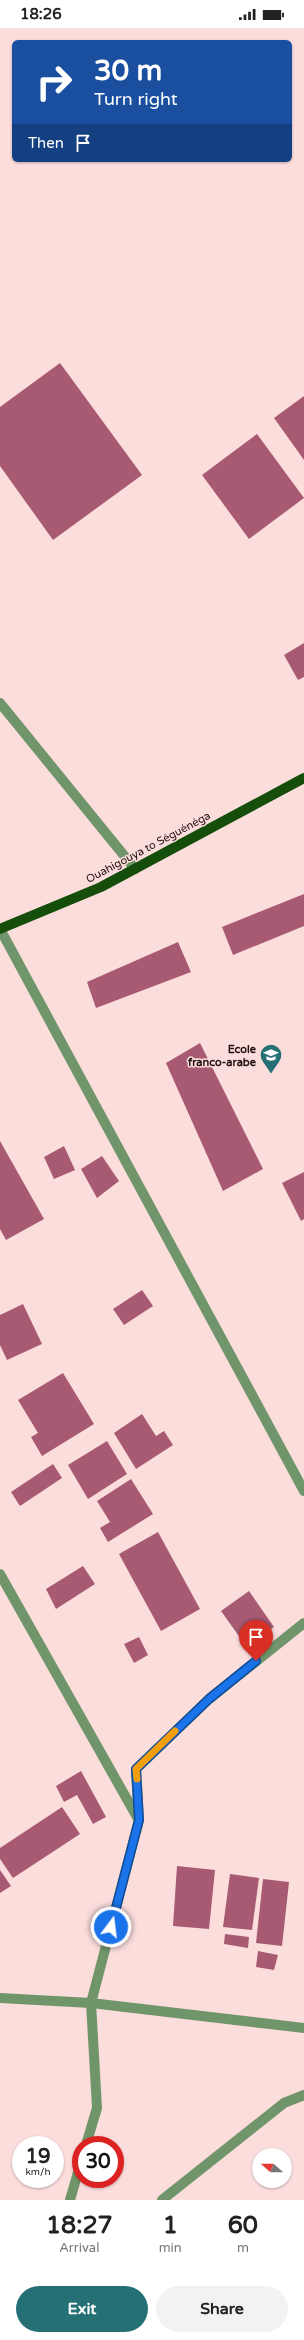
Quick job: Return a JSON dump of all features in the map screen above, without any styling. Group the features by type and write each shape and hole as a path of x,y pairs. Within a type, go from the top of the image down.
{"main road":[{"name":"Ouahigouya to Séguénéga","path":"0,929 101,887 304,778"}],"street":[{"path":"0,703 135,869"},
{"path":"0,929 304,1491"},
{"path":"0,1574 139,1820"},
{"path":"89,2136 97,2108 91,2003 139,1820 136,1769 209,1699 304,1623"},
{"path":"0,1998 91,2003 304,2028"},
{"path":"162,2200 284,2103 304,2095"},
{"path":"70,2200 73,2188"}],"building":[{"path":"60,363 142,475 53,540 0,466 0,407"},
{"path":"304,396 304,460 274,418"},
{"path":"257,434 304,498 249,539 202,475"},
{"path":"304,643 304,677 298,680 284,655"},
{"path":"304,894 304,926 233,955 222,927"},
{"path":"178,942 191,972 96,1008 87,982"},
{"path":"200,1043 263,1169 223,1191 166,1063"},
{"path":"0,1141 44,1219 6,1240 0,1229"},
{"path":"64,1146 75,1170 54,1179 44,1157"},
{"path":"102,1156 119,1181 97,1198 81,1169"},
{"path":"304,1172 304,1219 301,1221 282,1183"},
{"path":"142,1290 153,1306 124,1325 113,1309"},
{"path":"23,1304 42,1344 7,1360 0,1345 0,1315"},
{"path":"63,1373 94,1424 42,1456 31,1437 38,1433 18,1400"},
{"path":"142,1414 156,1436 164,1431 173,1445 136,1469 114,1433"},
{"path":"107,1441 127,1474 88,1499 68,1465"},
{"path":"53,1464 62,1478 20,1506 11,1492"},
{"path":"131,1479 153,1514 108,1542 100,1528 110,1522 97,1501"},
{"path":"158,1532 200,1609 161,1631 119,1554"},
{"path":"83,1566 95,1584 56,1609 46,1589"},
{"path":"249,1591 274,1627 246,1646 221,1611"},
{"path":"139,1637 148,1655 134,1663 124,1644"},
{"path":"81,1771 106,1817 93,1824 77,1795 64,1802 56,1786"},
{"path":"62,1807 80,1834 13,1878 0,1859 0,1848"},
{"path":"177,1866 215,1870 209,1929 173,1926"},
{"path":"0,1870 11,1886 0,1893"},
{"path":"230,1874 259,1878 252,1930 223,1927"},
{"path":"263,1879 289,1882 282,1946 256,1943"},
{"path":"225,1934 249,1937 248,1948 224,1944"},
{"path":"258,1951 278,1955 274,1970 256,1967"}],"slow traffic":[{"path":"137,1779 136,1769 175,1731"}],"place":[{"name":"Ecole franco-arabe","path":"271,1074"}],"route":[{"path":"111,1927 139,1820 136,1769 209,1699 256,1661"}]}
